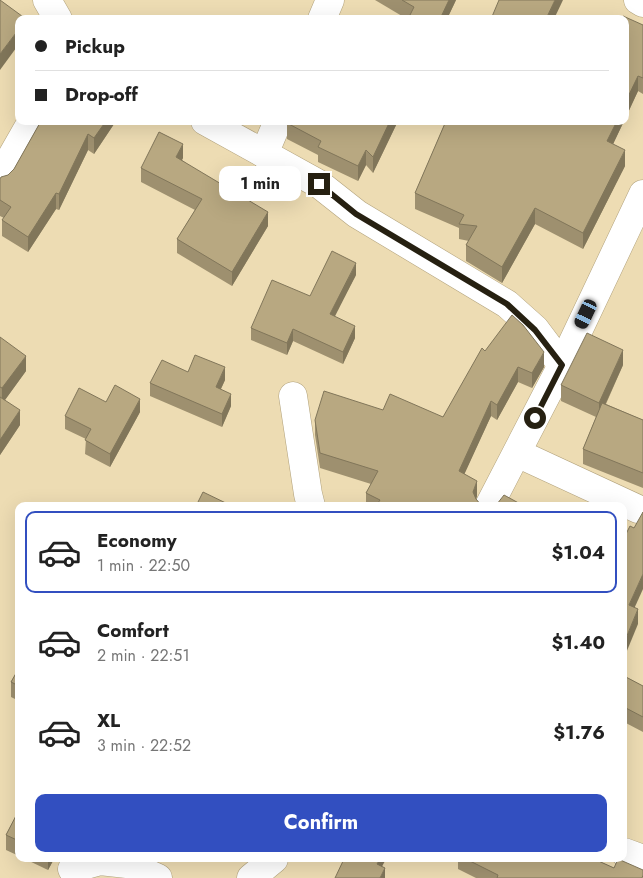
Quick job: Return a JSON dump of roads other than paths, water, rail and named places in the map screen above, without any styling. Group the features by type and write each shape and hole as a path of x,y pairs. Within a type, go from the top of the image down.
{"street":[{"path":"47,0 56,15"},
{"path":"324,15 330,0"},
{"path":"638,0 643,3"},
{"path":"0,176 30,125"},
{"path":"212,125 319,184 356,214 507,304 535,330 562,365"},
{"path":"264,154 276,125"},
{"path":"491,502 562,365 643,194"},
{"path":"293,396 310,502"},
{"path":"517,453 623,502"},
{"path":"627,504 638,509"},
{"path":"627,853 643,859"},
{"path":"72,869 96,862"},
{"path":"109,862 126,864 158,878"},
{"path":"251,878 270,862"}]}
